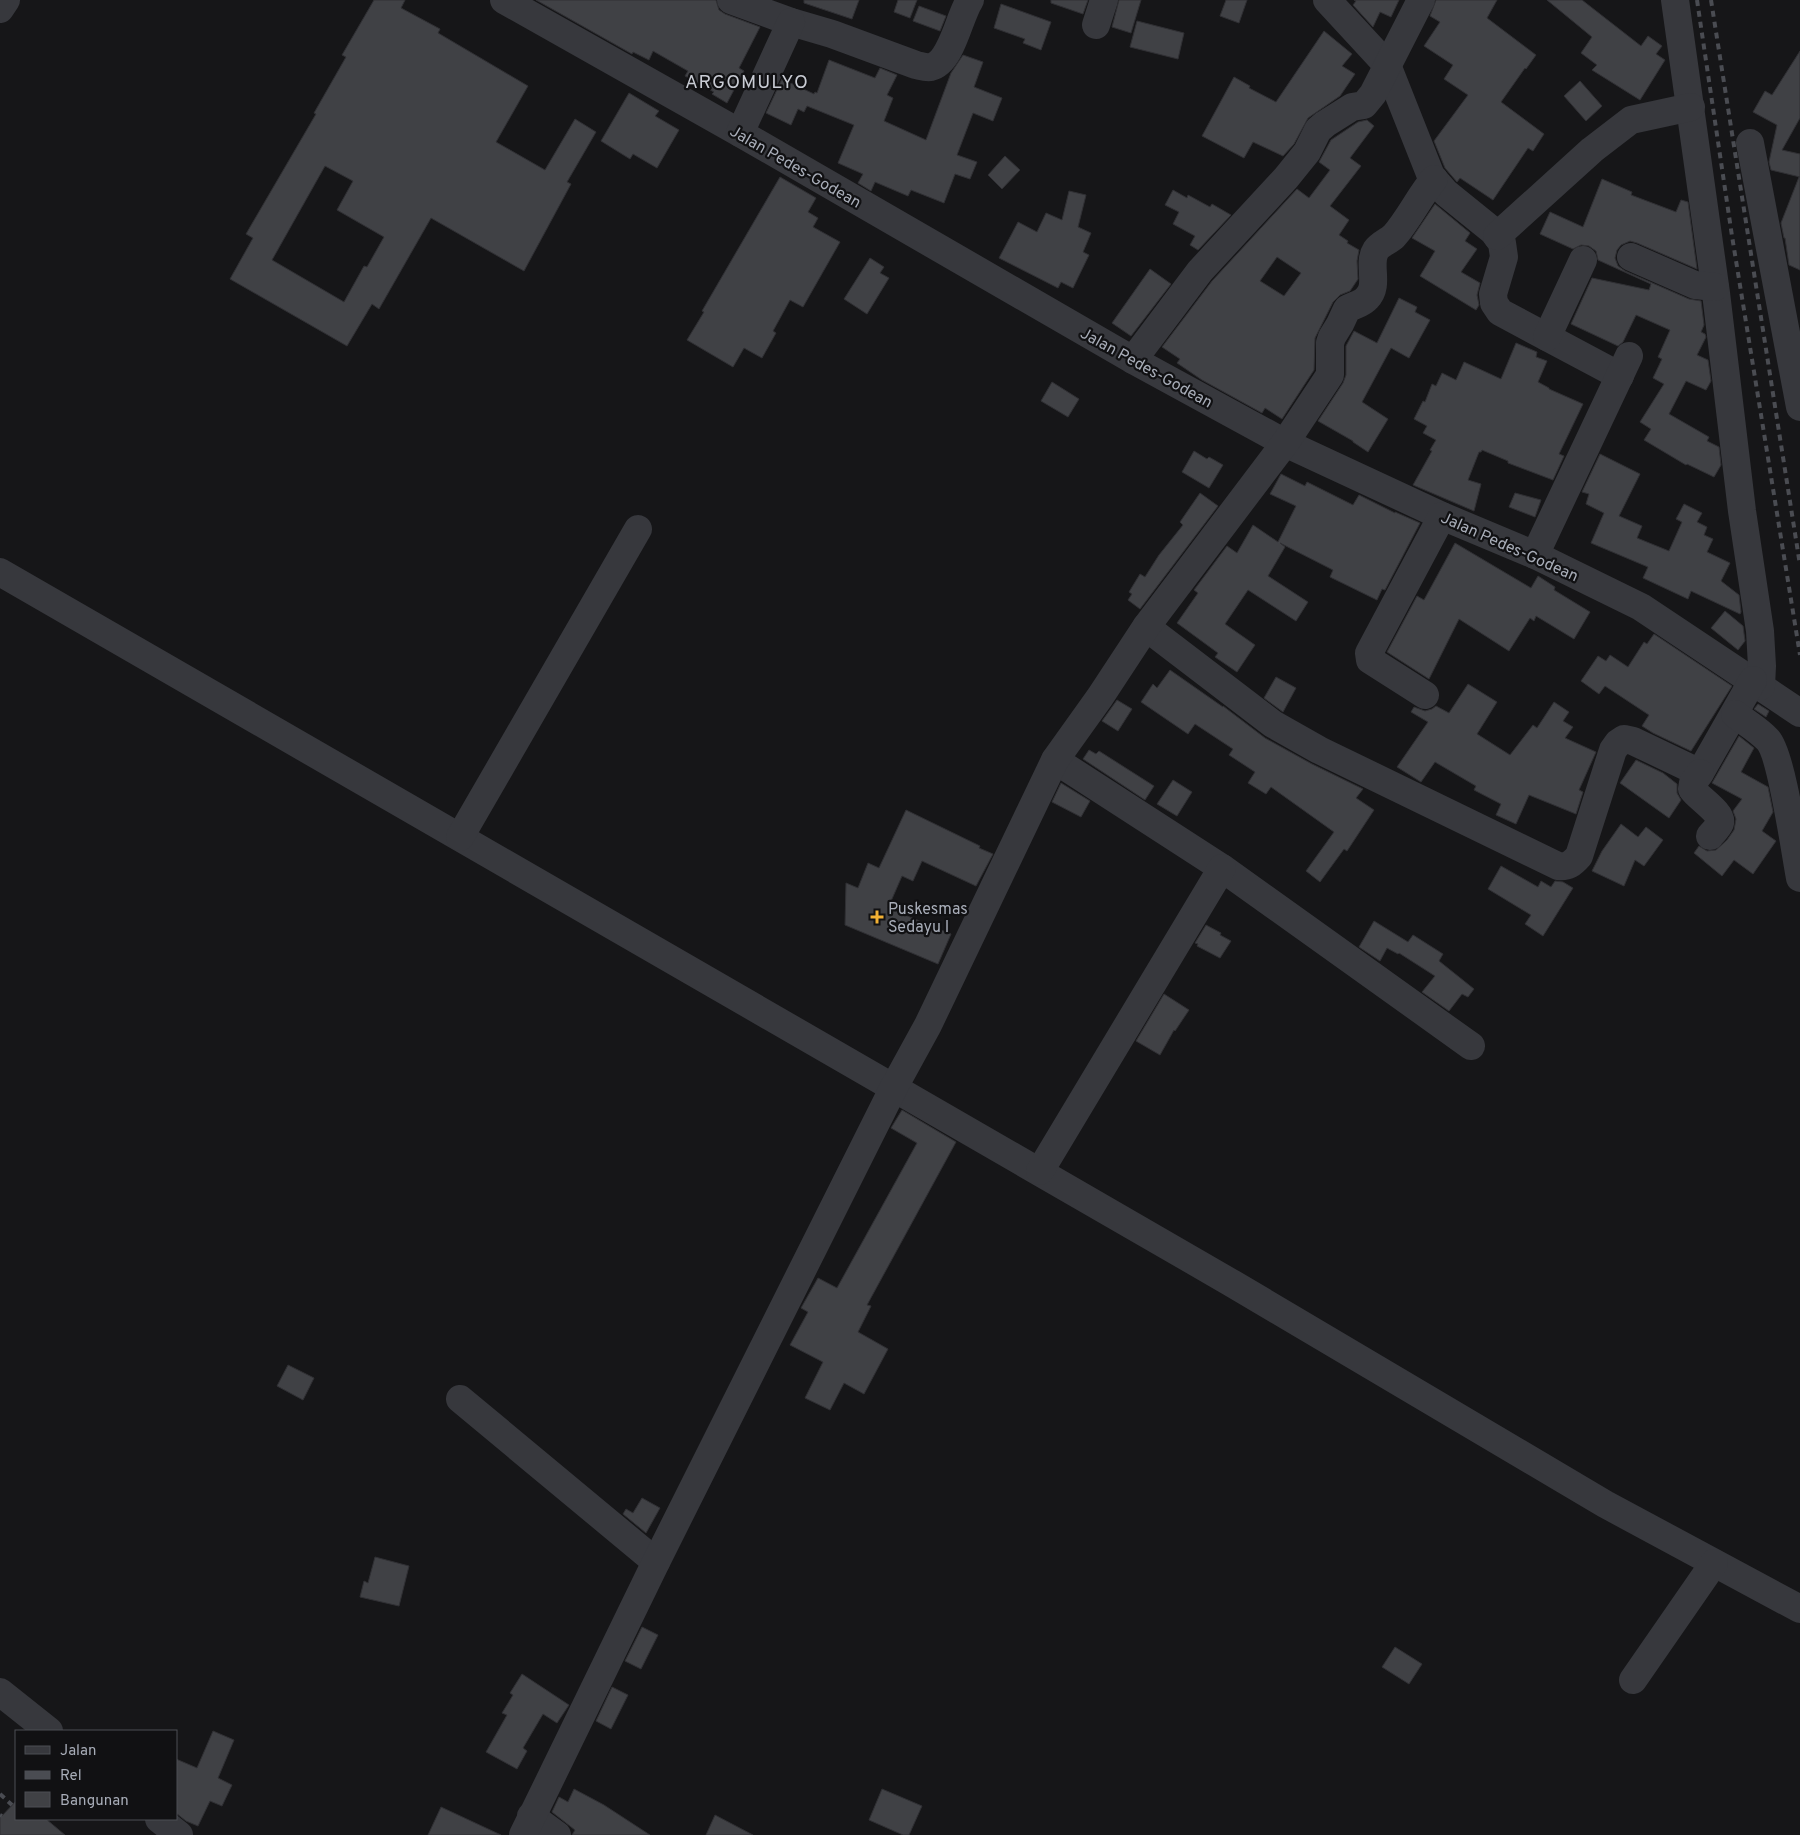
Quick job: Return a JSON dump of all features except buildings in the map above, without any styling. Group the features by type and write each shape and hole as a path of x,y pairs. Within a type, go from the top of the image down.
{"street":[{"path":"0,9 6,0"},
{"name":"Jalan Pedes-Godean","path":"504,0 740,133 1133,360 1285,443 1442,516 1535,555 1641,607 1800,713"},
{"path":"731,0 926,67 934,66 942,60 949,48 965,7 970,0"},
{"path":"1327,0 1387,65 1431,176 1446,192 1493,231 1502,243 1504,257 1493,294 1494,303 1500,312 1546,337 1625,366 1535,555"},
{"path":"1133,360 1200,271 1297,165 1307,152 1318,130 1352,107 1364,105 1368,102 1421,0"},
{"path":"1675,0 1715,287 1742,511 1760,631 1762,666 1757,683 1734,714 1693,783 1692,789 1718,813 1721,820 1710,836"},
{"path":"740,133 791,22"},
{"path":"1497,236 1592,150 1631,120 1691,106"},
{"path":"1750,143 1800,407"},
{"path":"556,1835 527,1826 656,1562 894,1087 928,1025 1055,760 1100,698 1146,627 1285,443 1330,375 1330,343 1345,311 1368,298 1372,291 1373,260 1377,248 1393,237 1434,179"},
{"path":"1631,257 1694,285 1715,287"},
{"path":"1546,337 1583,260"},
{"path":"1425,694 1370,660 1369,653 1442,516"},
{"path":"460,837 638,530"},
{"path":"0,572 1040,1171 1605,1504 1800,1609"},
{"path":"1146,627 1273,724 1319,750 1558,866 1566,867 1579,856 1613,750 1624,739 1633,741 1700,773"},
{"path":"1734,714 1768,740 1774,750 1800,878"},
{"path":"1055,760 1222,868 1471,1046"},
{"path":"1040,1171 1222,868"},
{"path":"460,1399 656,1562"},
{"path":"1633,1680 1714,1563"},
{"path":"0,1692 48,1730"},
{"path":"160,1820 179,1835"}],"railway":[{"path":"1697,0 1732,236 1800,655"},
{"path":"1711,0 1800,565"},
{"path":"0,1794 12,1805"}],"place":[{"name":"Puskesmas Sedayu I","path":"877,917"}],"district":[{"name":"ARGOMULYO","path":"747,81"}]}
